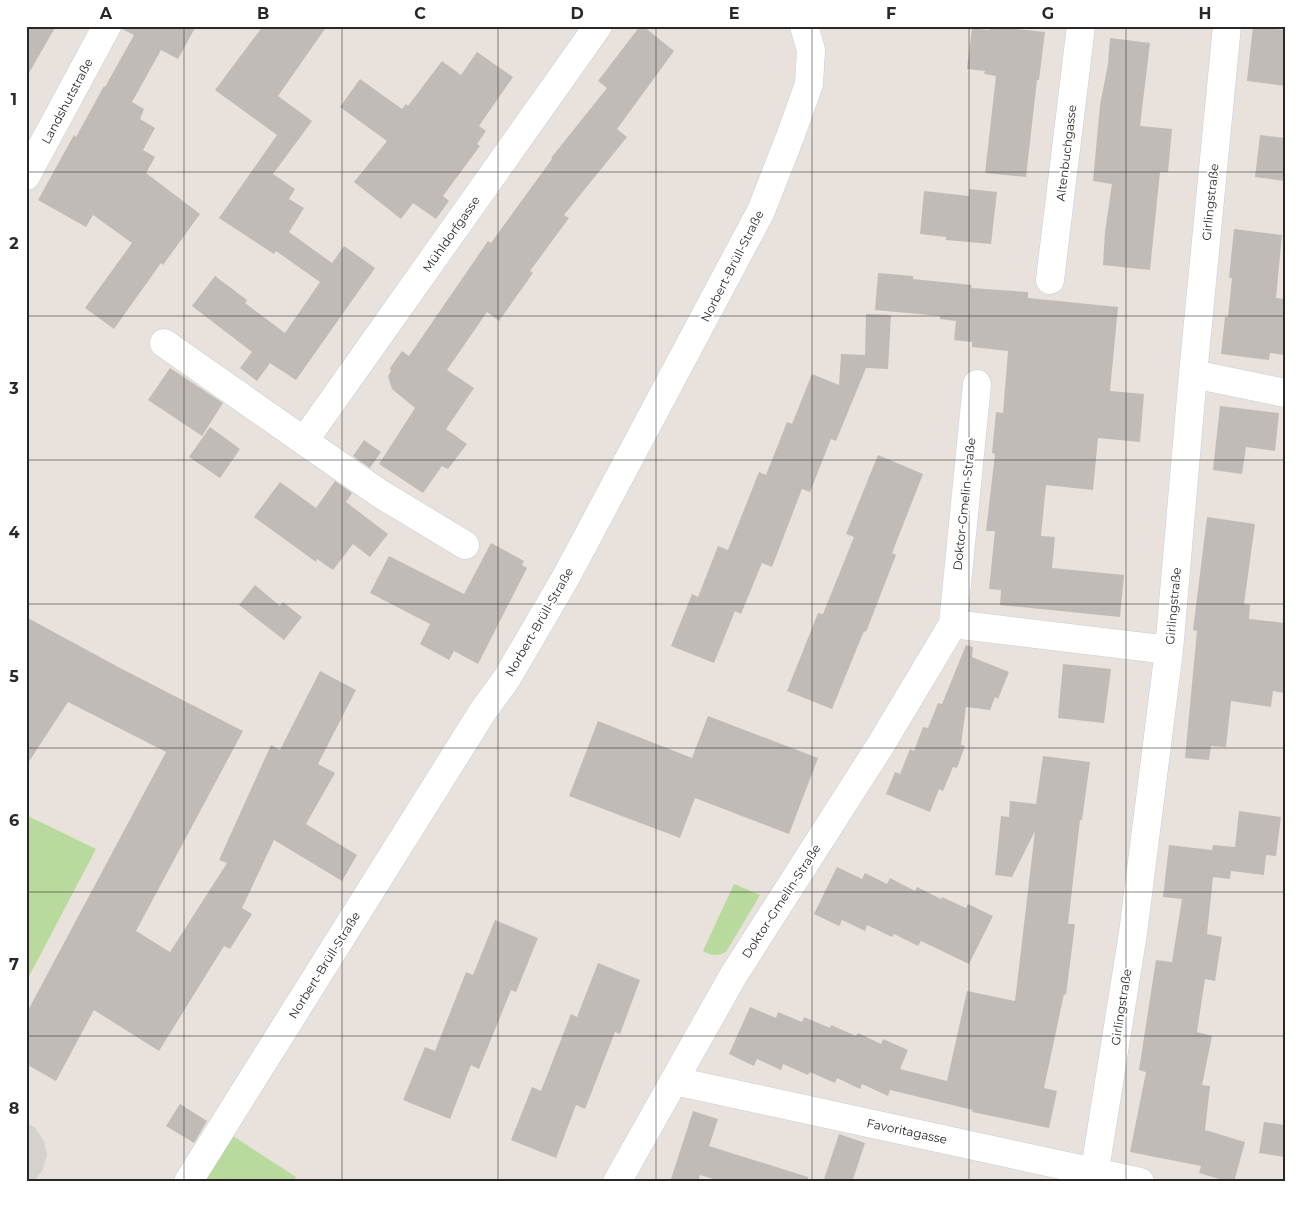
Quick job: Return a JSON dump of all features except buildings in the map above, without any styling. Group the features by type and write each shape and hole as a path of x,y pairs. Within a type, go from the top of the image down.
{"street":[{"name":"Landshutstraße","path":"26,176 107,26"},
{"name":"Mühldorfgasse","path":"304,441 598,26"},
{"name":"Norbert-Brüll-Straße","path":"188,1182 483,711 507,678 566,577 668,388 761,211 790,138 809,84 811,50 804,26"},
{"name":"Altenbuchgasse","path":"1050,280 1081,26"},
{"name":"Girlingstraße","path":"1094,1176 1133,933 1169,650 1193,374 1228,26"},
{"path":"164,343 378,493 466,545"},
{"path":"1193,374 1285,393"},
{"name":"Doktor-Gmelin-Straße","path":"617,1182 732,976 880,746 952,624 977,384"},
{"path":"952,624 1169,650"},
{"name":"Favoritagasse","path":"675,1081 1094,1176 1140,1182"}],"green space":[{"path":"28,816 96,849 26,982 26,819"},
{"path":"734,884 760,895 726,952 717,955 709,954 703,951"},
{"path":"233,1136 296,1177 292,1182 205,1182"}],"shaded area":[{"path":"26,1122 36,1129 44,1141 47,1155 43,1169 34,1182 26,1182"}]}
